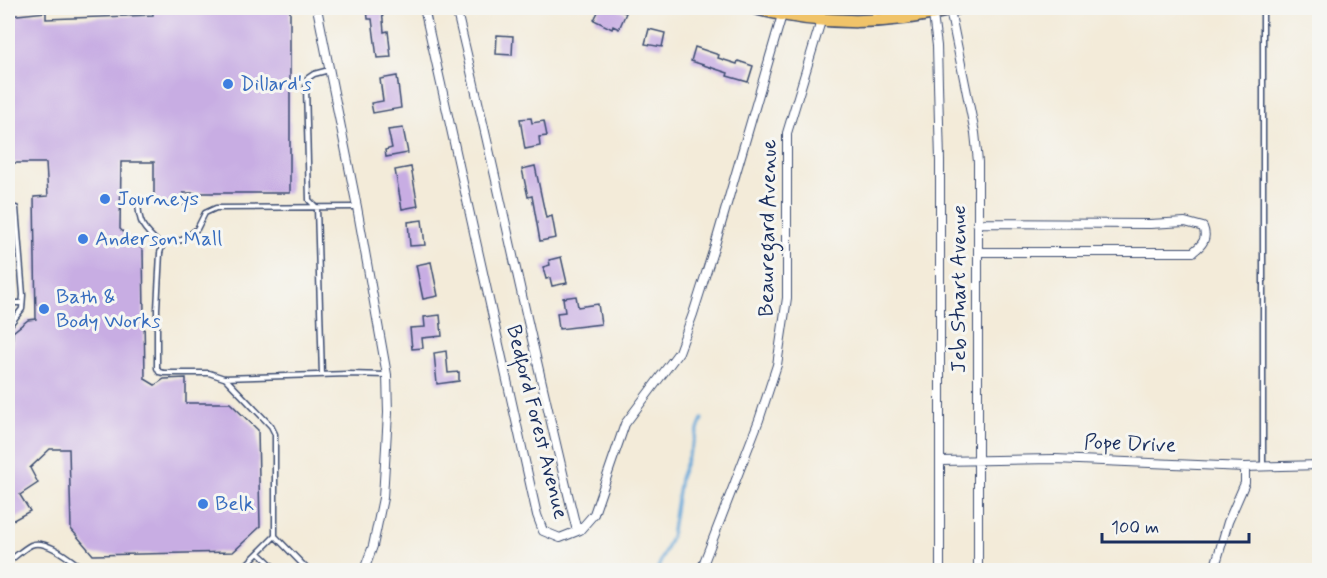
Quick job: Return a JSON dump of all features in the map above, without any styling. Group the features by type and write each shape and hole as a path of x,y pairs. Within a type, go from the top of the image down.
{"main road":[{"path":"755,8 821,21 875,22 954,9"}],"street":[{"path":"317,8 357,207 387,375 388,413 383,498 373,546 364,570"},
{"name":"Bedford Forest Avenue","path":"424,8 537,515 543,531 560,538 578,531 555,440 491,150 456,8"},
{"name":"Jeb Stuart Avenue","path":"954,9 978,162 976,461 978,570"},
{"name":"Jeb Stuart Avenue","path":"935,12 940,161 940,570"},
{"name":"Beauregard Avenue","path":"578,531 594,514 625,424 679,352 715,245 782,15"},
{"name":"Beauregard Avenue","path":"701,570 759,420 780,348 787,298 787,133 821,21"},
{"path":"977,223 1150,224 1185,222 1203,227 1205,232 1202,245 1193,252 978,252"},
{"name":"Pope Drive","path":"940,461 1055,459 1245,467 1320,465"},
{"path":"1214,570 1228,522 1245,483 1245,467"}],"lane":[{"path":"874,8 875,22"},
{"path":"1263,8 1263,466"},
{"path":"322,375 316,208 309,200 306,87 308,78 329,70"},
{"path":"138,198 138,213 142,226 162,246"},
{"path":"357,207 216,208 205,213 197,229 182,240 166,242 160,253 157,368 159,372 164,373 209,373 224,378 387,375"},
{"path":"8,208 16,208 22,303 21,309 8,327"},
{"path":"8,303 22,303"},
{"path":"224,378 271,426 275,434 275,536 243,570"},
{"path":"275,536 308,570"},
{"path":"8,562 32,544 41,544 63,553 85,570"},
{"path":"259,553 277,570"}],"building":[{"path":"153,8 290,8 290,193 183,193 183,205 154,206 154,162 121,162 120,229 143,250 145,379 155,385 164,379 186,378 186,403 230,403 258,430 260,527 233,552 93,555 71,529 69,449 50,449 30,468 38,483 20,495 30,511 8,523 8,349 12,345 13,332 28,320 36,319 34,197 48,196 46,163 8,163 8,16 46,12 46,19 153,15"},
{"path":"367,8 382,8 384,32 388,31 391,57 377,58 372,19 368,19"},
{"path":"600,8 614,8 626,13 619,29 613,26 612,29 594,20"},
{"path":"649,29 665,33 662,47 645,44"},
{"path":"497,35 513,36 512,55 496,54"},
{"path":"695,47 719,55 718,58 753,66 748,82 691,61"},
{"path":"397,76 401,108 373,113 371,103 383,101 380,79"},
{"path":"531,118 532,123 544,121 547,136 539,137 540,146 525,149 520,119"},
{"path":"403,128 408,153 386,157 385,150 392,148 388,130"},
{"path":"535,166 546,218 552,216 556,238 540,241 532,196 528,197 522,169"},
{"path":"411,167 418,206 402,209 395,170"},
{"path":"422,220 425,245 410,246 408,222"},
{"path":"561,257 567,283 552,286 550,278 546,279 543,267 550,265 549,260"},
{"path":"431,262 438,296 423,299 416,265"},
{"path":"576,296 578,307 598,304 601,324 559,329 557,313 565,312 563,298"},
{"path":"440,315 442,336 422,338 423,348 412,349 410,328 425,327 424,317"},
{"path":"446,351 448,373 459,372 459,381 437,384 434,353"}],"waterway":[{"path":"657,570 671,537 680,478 702,419"}],"place":[{"name":"Dillard's","path":"228,84"},
{"name":"Journeys","path":"105,199"},
{"name":"Anderson Mall","path":"83,239"},
{"name":"Bath & Body Works","path":"44,309"},
{"name":"Belk","path":"203,504"}]}
